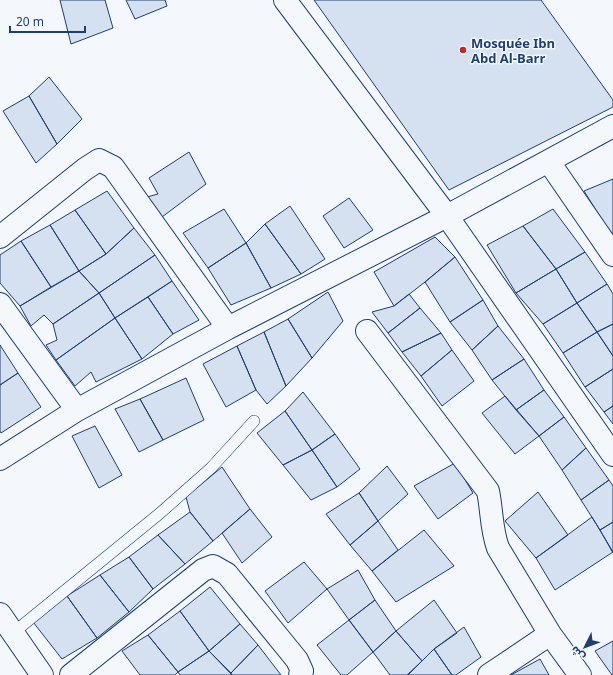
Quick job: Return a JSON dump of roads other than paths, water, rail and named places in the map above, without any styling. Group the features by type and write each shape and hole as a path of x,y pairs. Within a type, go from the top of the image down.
{"street":[{"path":"285,0 447,216 613,455"},
{"path":"0,459 77,410 228,328 549,162 613,126"},
{"path":"0,237 84,169 100,160 113,167 228,328"},
{"path":"549,162 613,255"},
{"path":"0,304 77,410"},
{"path":"367,331 488,491 491,501 494,537 498,548 550,634 580,675"},
{"path":"71,675 203,570 213,566 227,574 297,660 302,671 300,675"},
{"path":"0,614 42,675"},
{"path":"489,675 550,634"}],"lane":[{"path":"13,634 176,499 211,468 254,421"}],"place":[{"name":"Mosquée Ibn Abd Al-Barr","path":"463,50"}]}
